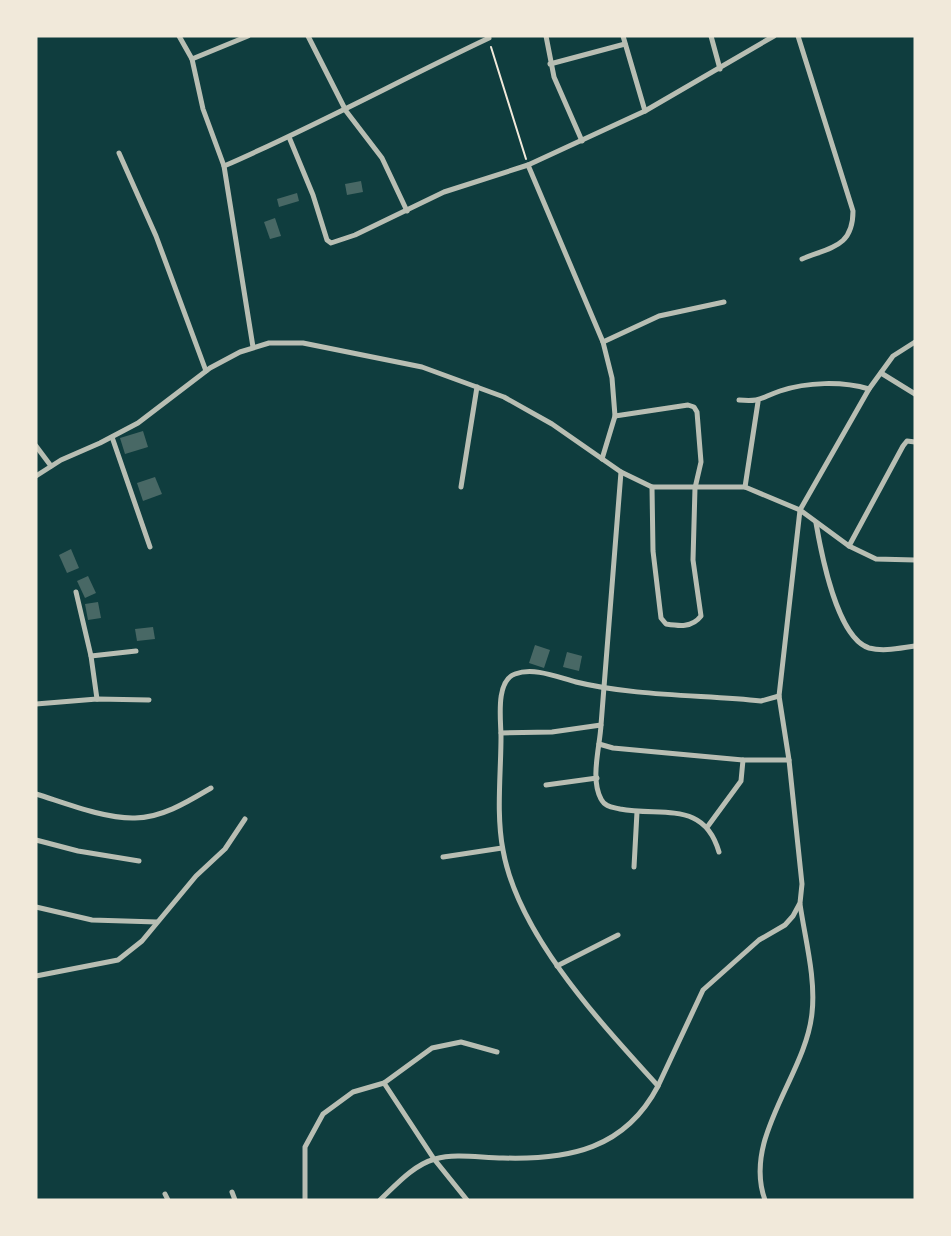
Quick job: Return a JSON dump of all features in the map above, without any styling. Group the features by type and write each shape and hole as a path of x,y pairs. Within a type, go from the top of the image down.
{"street":[{"path":"179,36 192,59 203,109 224,166 253,347"},
{"path":"192,59 248,36"},
{"path":"308,36 346,111 382,158 407,211"},
{"path":"546,36 550,64 582,141"},
{"path":"623,36 645,111"},
{"path":"711,36 720,69"},
{"path":"289,137 314,195 327,240 330,243 336,243 455,188 528,165 582,141 645,111 774,36"},
{"path":"798,36 853,211 853,229 845,240 802,259"},
{"path":"224,166 346,111 405,78 488,37"},
{"path":"550,64 625,44"},
{"path":"119,153 156,236 206,371"},
{"path":"528,165 603,342 612,378 615,416 603,459"},
{"path":"603,342 659,316 724,302"},
{"path":"765,1200 760,1183 762,1149 807,1040 812,1014 813,988 800,903 802,884 789,760 779,696 800,510 869,389 893,356 915,342"},
{"path":"36,476 51,466 138,423 206,371 253,347 303,343 422,367 504,397 552,424 621,472 652,487 745,487 800,510 849,546 876,559 915,560"},
{"path":"881,373 915,394"},
{"path":"739,400 758,402 780,391 810,385 853,385 869,389"},
{"path":"461,487 477,387"},
{"path":"745,487 758,402"},
{"path":"615,416 694,407 697,412 701,462 695,488 693,560 701,616 696,622 683,626 666,624 662,618 653,551 652,487"},
{"path":"112,437 150,547"},
{"path":"849,546 903,446 909,441 915,442"},
{"path":"36,446 51,466"},
{"path":"621,472 600,725 597,778 602,802 608,807 637,812 693,815 708,825 720,852"},
{"path":"816,522 821,553 831,585 854,639 868,647 889,650 915,646"},
{"path":"76,592 92,656 98,699"},
{"path":"92,656 136,651"},
{"path":"658,1086 557,966 509,874 502,848 499,707 507,682 512,675 528,671 604,688 761,700 779,696"},
{"path":"36,704 98,699 149,700"},
{"path":"501,733 562,731 600,725"},
{"path":"599,744 613,748 743,760 789,760"},
{"path":"708,825 741,781 743,760"},
{"path":"546,785 597,778"},
{"path":"36,794 92,811 134,819 175,807 211,788"},
{"path":"634,867 637,812"},
{"path":"36,976 118,960 142,941 196,876 225,849 245,819"},
{"path":"36,840 78,851 140,861"},
{"path":"443,857 502,848"},
{"path":"380,1200 405,1176 434,1159 465,1156 557,1157 578,1154 627,1127 648,1105 703,990 759,940 785,925 800,903"},
{"path":"36,908 92,920 157,922"},
{"path":"557,966 618,936"},
{"path":"305,1200 305,1147 323,1114 353,1092 384,1083 432,1048 461,1042 497,1052"},
{"path":"384,1083 434,1159 467,1200"},
{"path":"232,1192 235,1200"}],"path":[{"path":"488,37 528,165"}],"building":[{"path":"361,181 363,192 347,195 345,184"},
{"path":"297,193 299,201 279,207 277,199"},
{"path":"275,218 281,236 270,239 264,222"},
{"path":"143,431 148,447 125,454 120,438"},
{"path":"155,477 162,494 143,501 137,483"},
{"path":"71,549 79,568 67,573 59,555"},
{"path":"88,576 96,593 85,598 77,581"},
{"path":"98,602 101,618 88,620 85,604"},
{"path":"153,627 155,639 137,641 135,629"},
{"path":"535,645 550,650 544,668 529,663"},
{"path":"567,652 582,656 579,671 563,667"}]}
